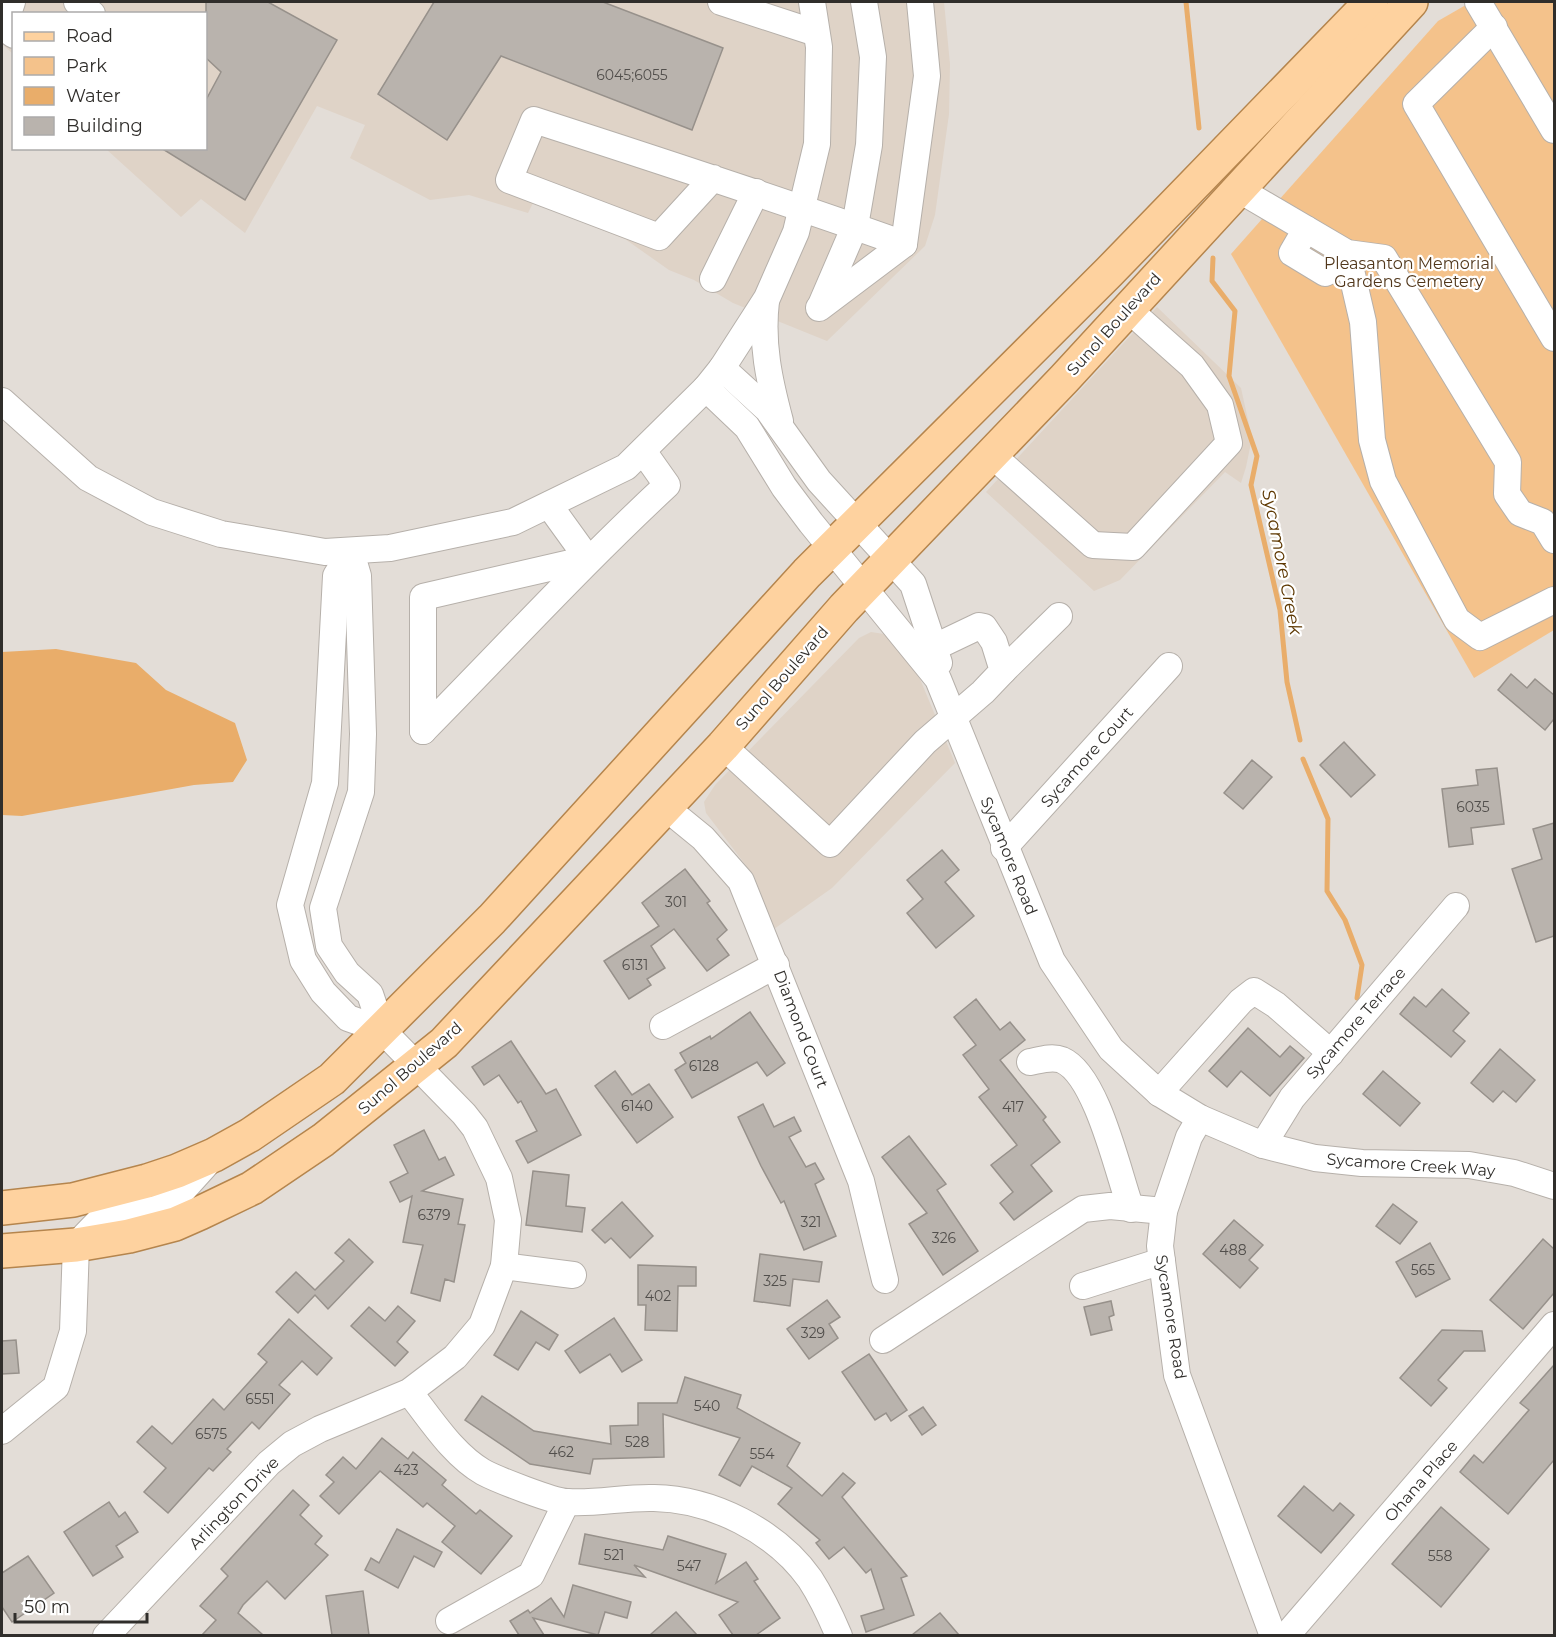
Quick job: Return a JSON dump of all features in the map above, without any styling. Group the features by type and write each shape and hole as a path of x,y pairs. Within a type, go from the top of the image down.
{"main road":[{"path":"2,1208 73,1200 147,1181 214,1155 296,1106 332,1079 492,919 831,548 1109,272 1371,2"},
{"name":"Sunol Boulevard","path":"2,1251 76,1245 129,1236 175,1224 252,1188 323,1140 444,1043 723,746 862,589 992,455 1412,2"},
{"path":"1241,186 1235,170 1239,160 1298,97 1323,52"}],"street":[{"path":"12,2 7,17 7,30 12,34"},
{"path":"77,2 90,12"},
{"path":"721,2 816,33"},
{"path":"2,401 88,478 152,512 221,534 326,552 351,552 390,548 513,522 549,505 626,467 643,451 714,378 767,298 796,232 817,144 816,33 812,2"},
{"path":"864,2 873,57 869,145 855,226 819,308 904,244 927,76 920,2"},
{"path":"1478,2 1554,130"},
{"path":"1494,27 1416,104 1554,338"},
{"path":"713,178 659,237 509,180 534,120 713,178 802,207 904,244"},
{"path":"1241,186 1306,229 1292,253 1325,273 1339,266 1347,253"},
{"path":"713,279 756,192"},
{"path":"1347,253 1384,258 1508,462 1507,494 1520,513 1543,522 1554,540"},
{"path":"1347,253 1363,322 1372,440 1383,481 1457,620 1480,637 1554,600"},
{"path":"767,298 764,324 767,369 788,439 769,464"},
{"path":"992,455 1093,544 1133,547 1229,443 1220,405 1192,366 1128,309"},
{"name":"Sycamore Road","path":"714,378 768,410 819,481 913,584 939,658 938,679"},
{"name":"Sycamore Road","path":"714,378 769,464 831,548 862,589 938,679 1004,848 1052,961 1110,1049 1159,1094 1200,1118 1189,1137 1164,1211 1160,1246 1178,1376 1273,1635"},
{"path":"588,559 423,597 423,731 523,630 588,559 667,485 643,451"},
{"path":"549,505 588,559"},
{"path":"351,552 336,576 328,747 320,807 302,855 290,905 303,960 323,992 348,1018 382,1030"},
{"path":"351,552 358,576 361,792 322,908 329,946 347,973 370,994 382,1030"},
{"path":"723,746 830,844 954,716 983,692 1059,616"},
{"path":"935,647 979,626 984,627 994,642 1003,671"},
{"name":"Sycamore Court","path":"1004,848 1169,666"},
{"path":"328,747 362,749"},
{"name":"Diamond Court","path":"665,807 703,838 741,881 861,1181 885,1280"},
{"name":"Sycamore Terrace","path":"1263,1146 1292,1098 1456,906"},
{"path":"663,1026 776,965"},
{"path":"1159,1094 1241,1001 1254,991 1276,1005 1331,1053"},
{"name":"Arlington Drive","path":"106,1635 269,1463 292,1444 320,1429 409,1392 455,1357 482,1325 504,1266 508,1220 499,1178 475,1128 382,1030"},
{"path":"1030,1062 1047,1058 1060,1059 1083,1077 1097,1104 1131,1209"},
{"name":"Sycamore Creek Way","path":"1200,1118 1263,1146 1315,1158 1362,1163 1469,1165 1514,1173 1554,1186"},
{"path":"2,1431 56,1387 73,1331 76,1245 105,1215 173,1200 214,1155"},
{"path":"883,1340 1083,1209 1110,1206 1164,1211"},
{"path":"1083,1286 1162,1262"},
{"path":"504,1266 573,1275"},
{"name":"Ohana Place","path":"1286,1635 1554,1325"},
{"path":"409,1392 454,1449 482,1472 566,1503 664,1499 693,1502 740,1520 782,1550 803,1571 838,1635"},
{"path":"449,1622 531,1575 566,1503"}],"shaded area":[{"path":"2,2 944,2 950,64 949,114 935,215 925,246 827,341 733,303 694,280 669,270 625,239 533,203 528,213 469,195 430,200 350,158 365,125 317,106 245,233 201,199 181,217 107,150 207,150 207,12 12,12 12,53 2,44"},
{"path":"1157,307 1241,388 1252,438 1246,467 1241,483 1225,472 1120,580 1094,591 986,492"},
{"path":"871,632 884,634 897,646 920,679 955,763 832,888 774,929 754,876 706,813 704,802 715,785 859,638"}],"green space":[{"name":"Pleasanton Memorial Gardens Cemetery","path":"1471,2 1554,2 1554,630 1474,678 1231,254 1438,21"}],"water":[{"path":"56,649 136,663 166,690 235,723 247,760 233,782 194,785 22,816 2,815 2,652"}],"building":[{"path":"206,2 268,2 337,40 245,200 164,150 207,150 207,98 221,72 207,59"},
{"path":"434,2 603,2 723,48 692,130 501,56 447,140 378,94"},
{"path":"1511,674 1527,688 1535,679 1554,695 1554,719 1545,730 1498,690"},
{"path":"1344,742 1375,775 1351,797 1320,765"},
{"path":"1252,760 1272,777 1243,809 1224,793"},
{"path":"1497,768 1504,824 1471,828 1473,844 1449,847 1442,789 1478,785 1476,770"},
{"path":"1554,823 1554,936 1536,942 1512,869 1542,859 1533,829"},
{"path":"942,850 959,870 945,882 974,916 936,948 907,913 923,899 907,880"},
{"path":"685,869 710,901 707,903 727,930 717,939 729,955 707,971 674,929 651,946 665,968 647,979 651,985 629,999 604,961 659,926 642,903"},
{"path":"1442,989 1469,1013 1453,1031 1465,1041 1451,1057 1400,1014 1414,997 1426,1007"},
{"path":"976,999 1000,1030 1010,1022 1025,1040 1000,1060 1046,1117 1043,1120 1060,1142 1031,1165 1052,1191 1014,1220 1000,1203 1013,1192 991,1165 1017,1145 979,1097 989,1089 963,1055 976,1045 954,1017"},
{"path":"750,1012 785,1063 767,1076 757,1062 692,1098 675,1070 686,1063 680,1053 710,1036 711,1039"},
{"path":"1248,1028 1280,1057 1290,1046 1304,1058 1270,1096 1241,1071 1227,1087 1209,1071"},
{"path":"511,1041 546,1094 556,1089 581,1135 528,1163 516,1141 537,1131 521,1101 518,1103 499,1075 484,1085 472,1067"},
{"path":"1500,1049 1535,1080 1516,1102 1503,1091 1493,1102 1471,1083"},
{"path":"615,1071 632,1095 649,1084 673,1117 637,1143 595,1086"},
{"path":"1383,1071 1420,1103 1400,1126 1363,1094"},
{"path":"763,1104 774,1127 794,1117 801,1131 789,1137 806,1167 815,1163 824,1179 815,1184 836,1236 804,1250 784,1201 781,1203 738,1117"},
{"path":"424,1130 439,1160 445,1157 454,1175 422,1191 463,1199 458,1224 465,1225 454,1282 445,1279 440,1301 411,1293 423,1245 403,1242 412,1196 400,1202 390,1182 408,1173 394,1145"},
{"path":"909,1136 946,1184 937,1190 978,1251 943,1275 909,1224 927,1213 882,1157"},
{"path":"533,1171 569,1175 566,1206 585,1208 582,1232 526,1225"},
{"path":"622,1202 653,1236 630,1258 611,1238 605,1243 592,1230"},
{"path":"1393,1204 1417,1222 1400,1244 1376,1226"},
{"path":"1234,1220 1263,1245 1249,1260 1258,1268 1240,1288 1203,1254"},
{"path":"349,1239 373,1262 328,1309 315,1295 298,1313 276,1292 296,1272 315,1290 344,1261 335,1253"},
{"path":"1543,1239 1554,1249 1554,1293 1523,1329 1490,1300"},
{"path":"1430,1243 1450,1279 1416,1297 1396,1262"},
{"path":"760,1254 822,1262 819,1282 793,1279 790,1306 754,1301"},
{"path":"638,1265 696,1267 696,1286 678,1286 677,1331 645,1330 646,1305 638,1305"},
{"path":"827,1300 840,1317 829,1324 838,1338 809,1359 787,1329"},
{"path":"1111,1301 1114,1315 1109,1317 1112,1330 1091,1335 1084,1307"},
{"path":"398,1306 415,1321 397,1342 408,1352 395,1366 351,1326 369,1307 385,1321"},
{"path":"521,1311 558,1335 549,1350 536,1342 518,1370 494,1355"},
{"path":"614,1318 642,1360 622,1372 610,1354 580,1373 565,1351"},
{"path":"289,1319 332,1358 317,1375 302,1361 279,1385 290,1394 259,1429 252,1422 227,1449 231,1452 213,1471 209,1468 168,1513 144,1492 166,1468 137,1442 152,1426 172,1444 213,1399 224,1410 267,1362 258,1354"},
{"path":"1442,1330 1482,1331 1485,1351 1464,1351 1438,1380 1447,1388 1431,1406 1400,1378"},
{"path":"16,1340 19,1373 2,1374 2,1341"},
{"path":"869,1354 907,1410 891,1421 886,1413 875,1420 842,1372"},
{"path":"1554,1365 1554,1460 1508,1514 1460,1472 1474,1455 1483,1463 1529,1410 1520,1403"},
{"path":"685,1377 741,1395 737,1408 800,1443 787,1466 822,1496 843,1473 855,1483 842,1497 907,1576 901,1578 914,1615 866,1632 861,1616 884,1609 871,1569 866,1573 844,1547 829,1559 816,1543 820,1540 778,1504 792,1488 752,1466 740,1486 719,1475 740,1438 663,1414 664,1457 593,1459 590,1474 530,1464 465,1420 482,1396 534,1431 611,1444 610,1426 638,1425 638,1403 677,1403"},
{"path":"923,1407 936,1425 922,1435 909,1416"},
{"path":"382,1438 408,1459 413,1452 446,1480 442,1485 476,1514 480,1510 512,1536 481,1574 442,1542 455,1526 427,1503 423,1507 380,1471 339,1514 320,1496 334,1482 326,1475 343,1457 356,1469"},
{"path":"1304,1486 1333,1511 1340,1503 1354,1515 1321,1553 1278,1516"},
{"path":"293,1490 309,1505 300,1515 322,1536 315,1544 328,1555 285,1599 267,1581 243,1605 238,1613 263,1635 202,1635 216,1620 200,1606 228,1576 221,1569"},
{"path":"109,1502 119,1517 125,1512 138,1532 116,1546 123,1557 93,1576 64,1532"},
{"path":"1441,1507 1489,1549 1441,1607 1392,1564"},
{"path":"397,1529 442,1552 434,1567 414,1556 398,1588 365,1570 371,1558 379,1563"},
{"path":"585,1534 663,1550 668,1536 726,1554 716,1583 746,1562 758,1579 754,1581 780,1618 756,1635 733,1635 719,1615 738,1602 634,1565 645,1577 579,1564"},
{"path":"28,1556 54,1593 12,1622 2,1607 2,1573"},
{"path":"573,1585 631,1602 627,1618 605,1612 598,1635 533,1618 544,1635 519,1635 510,1621 528,1610 530,1613 551,1598 564,1617"},
{"path":"363,1591 369,1635 332,1635 326,1596"},
{"path":"676,1612 697,1635 650,1635"},
{"path":"940,1613 959,1635 912,1635"}],"waterway":[{"name":"Sycamore Creek","path":"1186,2 1199,128"},
{"name":"Sycamore Creek","path":"1213,258 1212,281 1235,311 1229,376 1257,456 1251,485 1280,610 1287,682 1300,740"},
{"name":"Sycamore Creek","path":"1303,759 1328,819 1327,891 1345,920 1362,965 1357,998"}]}
